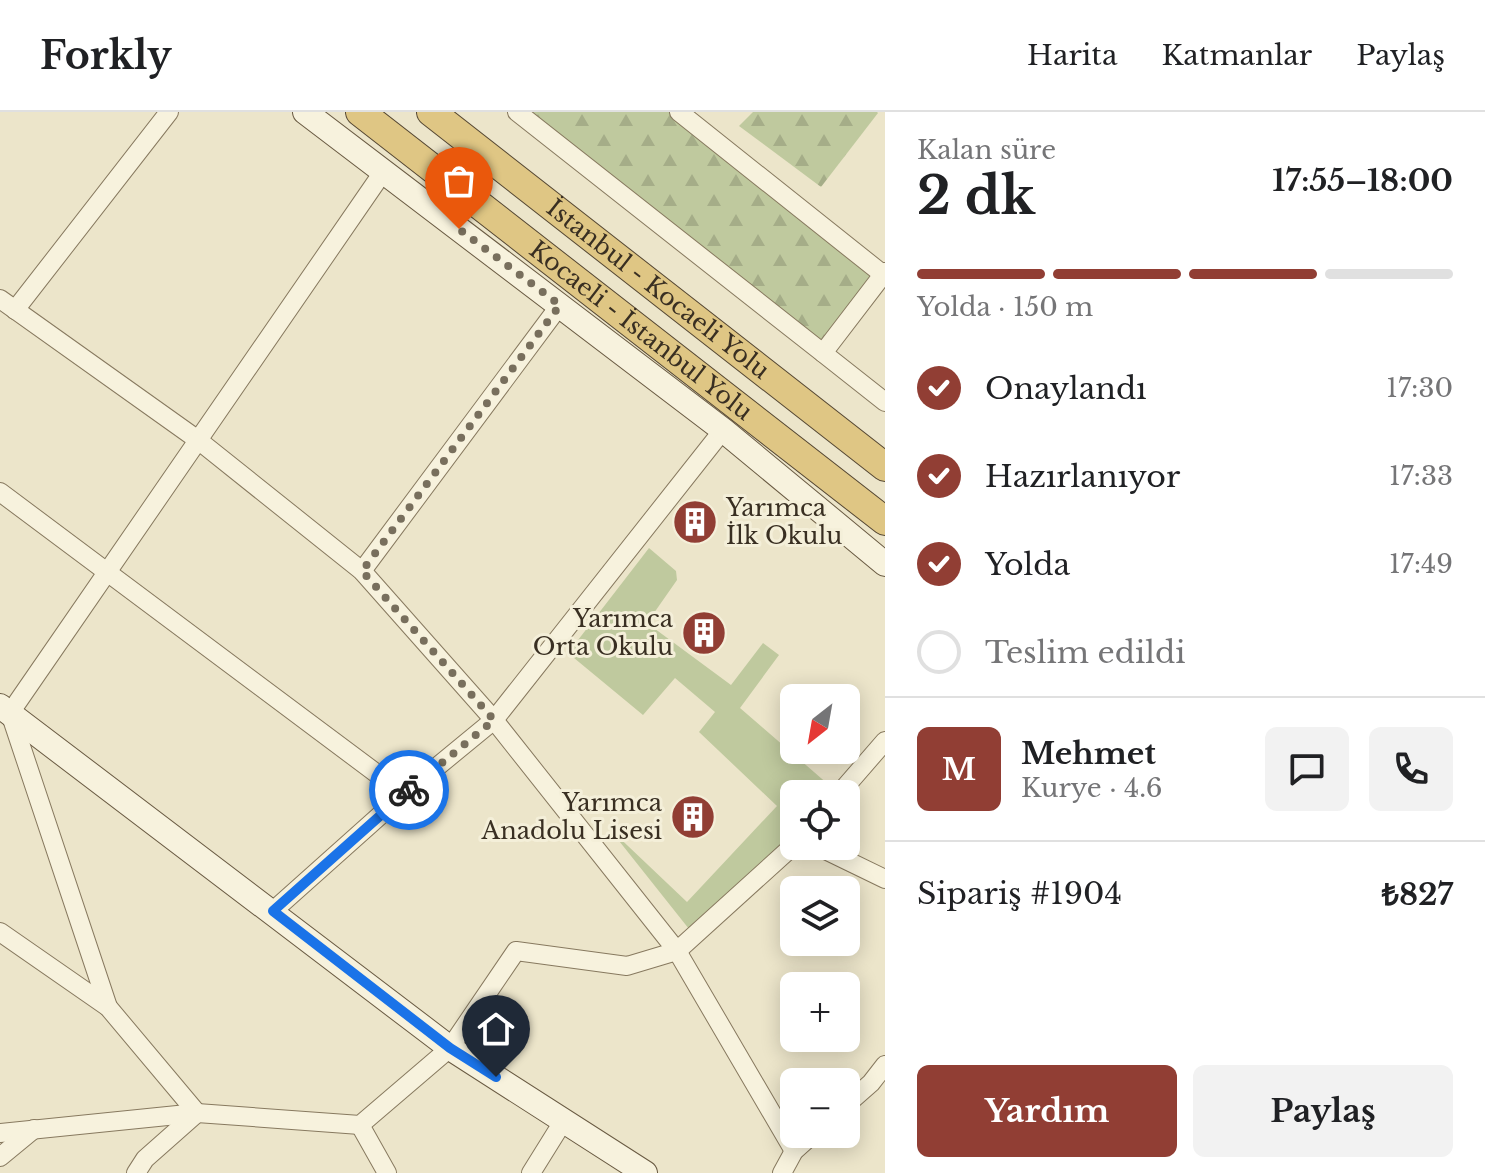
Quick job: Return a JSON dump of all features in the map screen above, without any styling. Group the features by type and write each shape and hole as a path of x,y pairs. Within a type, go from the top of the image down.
{"highway":[{"name":"Kocaeli - İstanbul Yolu","path":"360,112 885,521"},
{"name":"İstanbul - Kocaeli Yolu","path":"431,112 885,467"}],"main road":[{"path":"305,112 723,430 885,564"},
{"path":"5,709 450,1048 645,1173"}],"street":[{"path":"169,112 8,304 198,440 362,571 494,720 677,951 794,1151"},
{"path":"517,112 885,402"},
{"path":"679,112 884,274 823,353"},
{"path":"108,1007 5,709 109,572 383,172"},
{"path":"362,571 560,305"},
{"path":"273,911 404,794 494,720 723,430"},
{"path":"0,492 404,794"},
{"path":"851,780 885,741"},
{"path":"0,1133 197,1113 360,1125 450,1048 516,951 627,966 677,951 780,858"},
{"path":"846,860 885,879"},
{"path":"0,932 108,1007 197,1113"},
{"path":"860,1095 878,1083 885,1065"},
{"path":"136,1173 145,1159 197,1113"},
{"path":"531,1173 564,1120"},
{"path":"360,1125 387,1173"},
{"path":"0,1157 34,1129"},
{"path":"782,1173 797,1148"}],"green space":[{"path":"517,112 679,112 883,274 823,353"},
{"path":"753,112 878,113 821,187 739,126"},
{"path":"649,548 676,571 677,580 647,623 731,685 763,643 779,655 740,708 780,743 780,764 805,764 823,780 780,780 780,846 689,929 608,827 687,902 777,806 699,732 715,712 675,678 643,715 568,653"}],"way so far":[{"path":"409,790 494,720 362,571 560,305 459,229"}],"place":[{"name":"Yarımca İlk Okulu","path":"695,522"},
{"name":"Yarımca Orta Okulu","path":"704,633"},
{"name":"Yarımca Anadolu Lisesi","path":"693,817"}],"route":[{"path":"409,790 273,911 450,1048 496,1077"}]}
